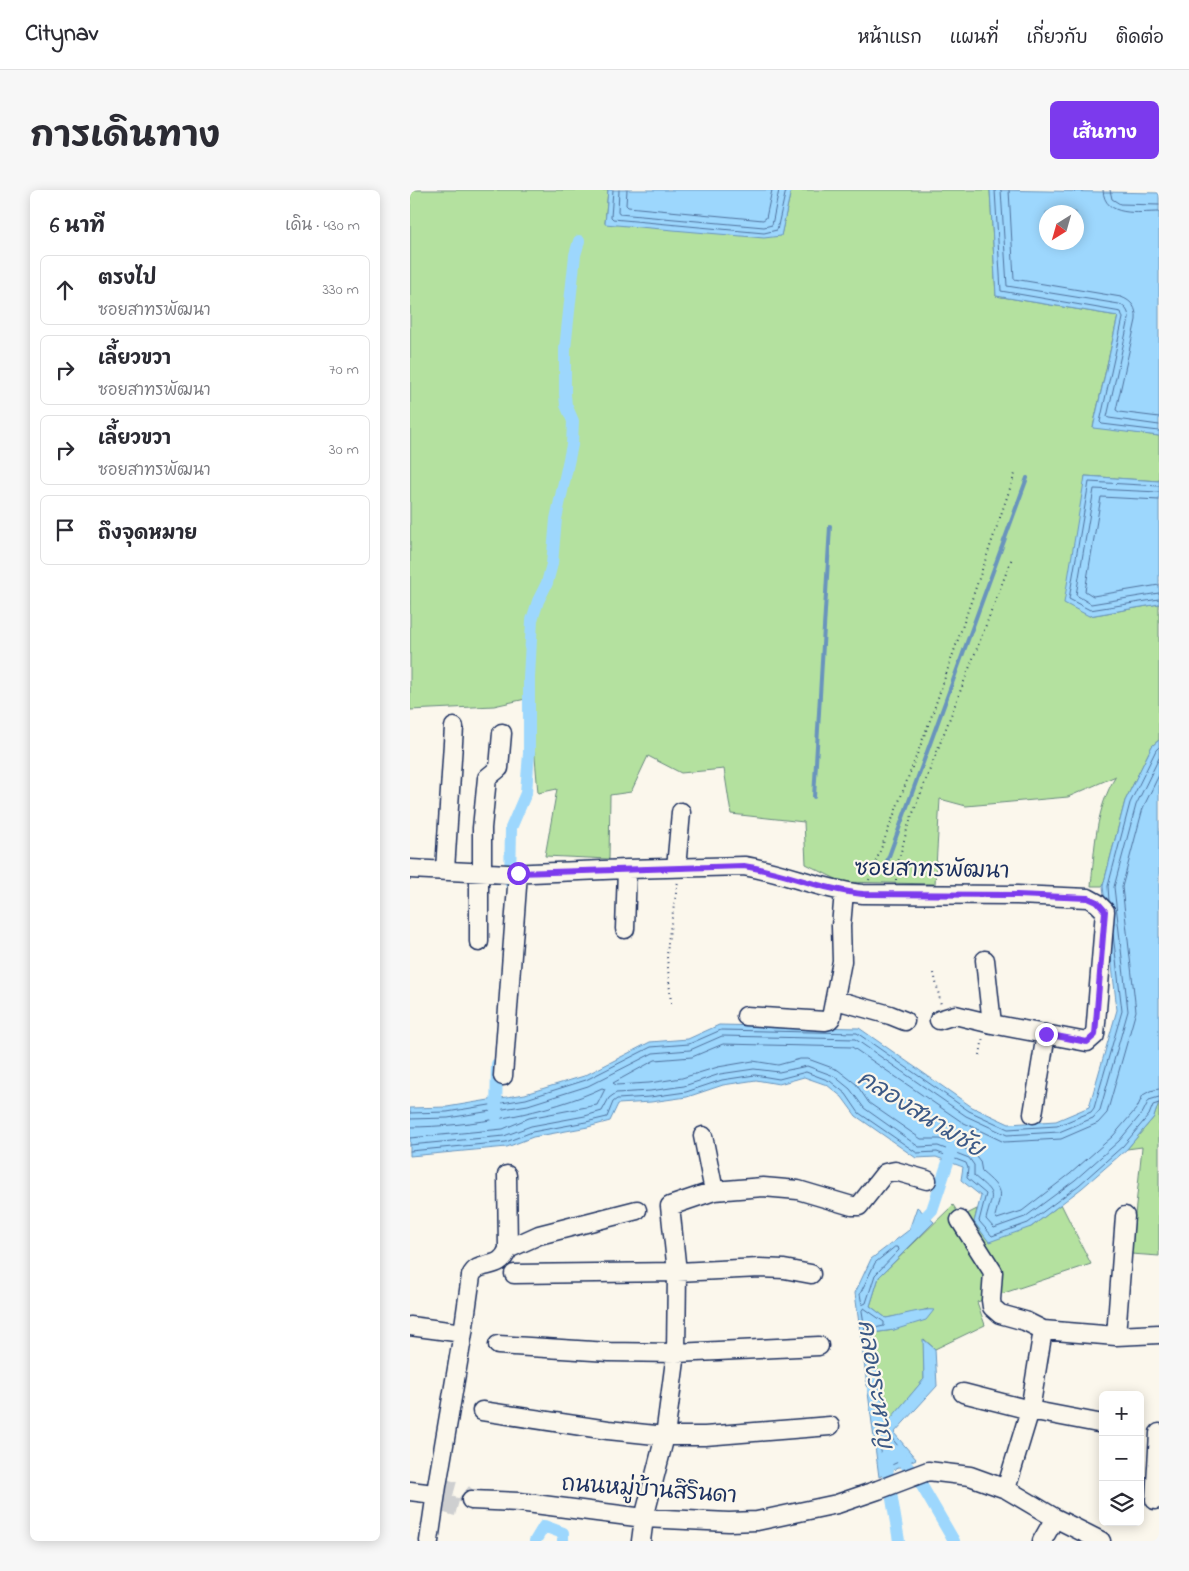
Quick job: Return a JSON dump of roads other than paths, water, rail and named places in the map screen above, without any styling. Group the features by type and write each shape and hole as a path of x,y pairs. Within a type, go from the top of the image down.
{"street":[{"path":"445,870 454,727"},
{"path":"478,942 482,828 486,778 499,768 502,732"},
{"path":"678,868 681,812"},
{"name":"ซอยสาทรพัฒนา","path":"410,869 513,874 744,866 761,868 844,892 895,895 1017,895 1088,898 1102,906 1105,911 1095,1035 1087,1042 989,1023 955,1014 939,1020"},
{"path":"625,929 627,869"},
{"path":"503,1076 513,874"},
{"path":"746,1016 829,1020 832,1018 842,961 841,926 844,892"},
{"path":"985,960 989,1023"},
{"path":"836,1000 905,1021"},
{"path":"1034,1114 1046,1034"},
{"path":"703,1136 714,1191"},
{"path":"641,1541 644,1518 665,1436 676,1353 677,1272 670,1206 714,1191 763,1187 798,1190 852,1206 859,1206 885,1173 895,1171 927,1180"},
{"path":"429,1541 471,1276 473,1270 500,1262 508,1249 507,1175"},
{"path":"508,1249 539,1235 637,1210"},
{"path":"1116,1336 1125,1216"},
{"path":"960,1220 993,1272 992,1307 1000,1314 1025,1321 1043,1330 1116,1336 1159,1334"},
{"path":"514,1274 677,1272 760,1268 784,1269 811,1274"},
{"path":"410,1326 463,1332"},
{"path":"1006,1489 1030,1410 1043,1330"},
{"path":"498,1345 609,1352 676,1353 819,1346"},
{"path":"963,1393 1030,1410 1099,1423"},
{"path":"482,1411 665,1436 705,1436 830,1426"},
{"path":"1155,1500 1159,1433"},
{"name":"ถนนหมู่บ้านสิรินดา","path":"471,1500 518,1502 644,1518 729,1522 757,1521 837,1504 928,1471 970,1476 1006,1489 1055,1518 1101,1541"},
{"path":"1042,1541 1055,1518"}],"water":[{"path":"608,190 791,190 781,236 764,238 605,224"},
{"path":"990,190 1159,193 1159,436 1093,428 1118,316 996,296"},
{"path":"1085,476 1159,481 1159,604 1089,616 1064,603"},
{"name":"คลองสนามชัย","path":"1159,740 1159,1102 1154,1117 1127,1149 1082,1188 1031,1227 989,1242 974,1222 981,1196 961,1180 963,1167 936,1157 916,1158 856,1116 842,1097 827,1085 804,1077 779,1084 756,1080 723,1085 687,1097 618,1104 610,1121 533,1137 507,1147 410,1156 410,1108 447,1107 525,1094 584,1076 650,1042 688,1039 719,1025 859,1028 972,1107 1009,1124 1056,1121 1089,1107 1117,1010 1103,886 1125,801 1152,746"},
{"path":"917,1207 934,1222 879,1277 870,1306 886,1318 918,1311 934,1310 926,1320 894,1330 872,1333 886,1424 924,1379 923,1339 935,1349 937,1386 894,1433 916,1459 879,1477 855,1293 871,1259 909,1230"}],"waterway":[{"path":"510,882 511,828 526,793 529,753 529,678 532,620 538,601 547,583 552,564 556,519 572,445 573,421 566,405 565,394 565,349 575,255 579,241"},
{"path":"885,867 1027,478"},
{"path":"814,797 830,526"},
{"path":"496,1116 497,1064"},
{"name":"คลองระหาญ","path":"916,1227 932,1210 953,1147"},
{"path":"896,1451 922,1486 954,1541"},
{"name":"คลองระหาญ","path":"885,1457 899,1541"},
{"path":"535,1541 544,1526 563,1533 563,1541"}],"tunnel":[{"path":"437,1486 463,1493 471,1500 460,1508 435,1501 426,1493 437,1486"}]}
